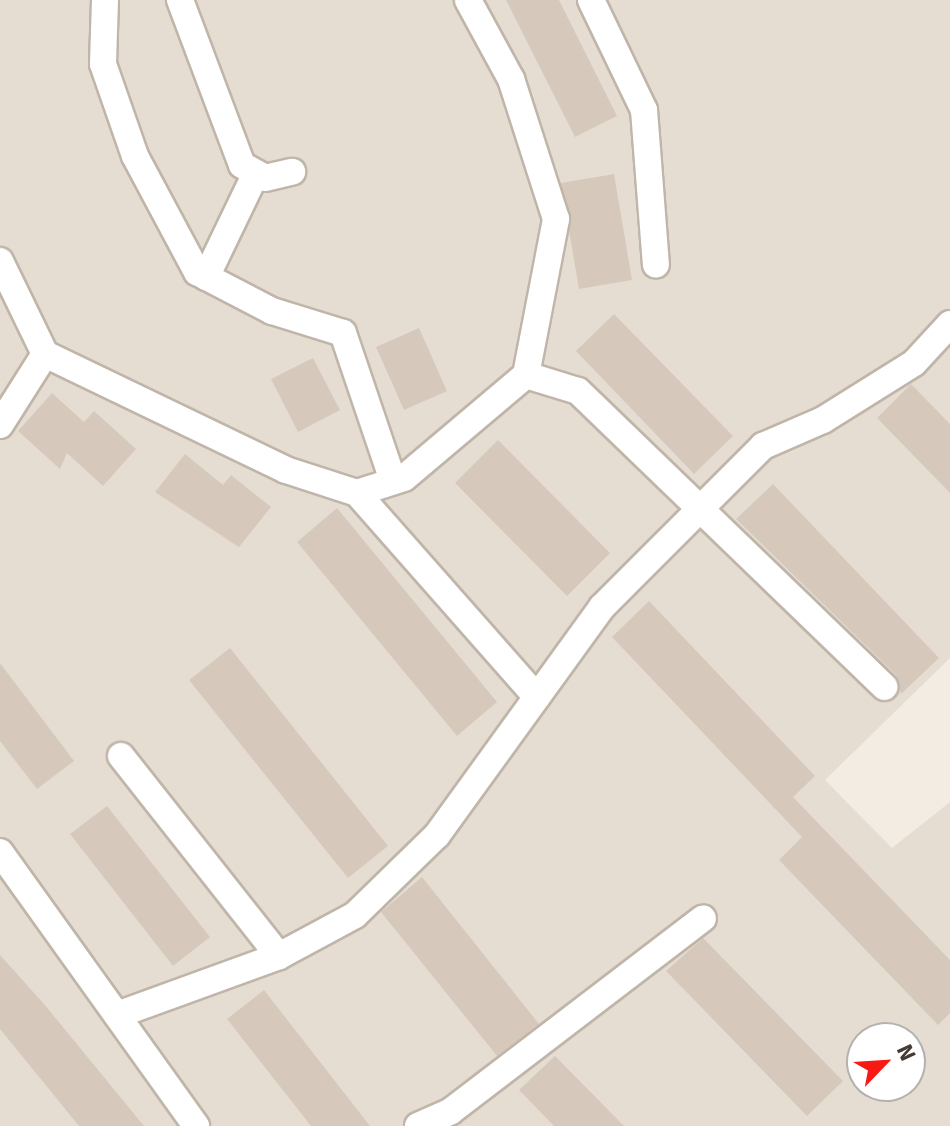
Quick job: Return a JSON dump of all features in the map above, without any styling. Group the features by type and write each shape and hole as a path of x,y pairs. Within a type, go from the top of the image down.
{"street":[{"path":"105,0 103,64 135,156 206,277 272,311 343,333 393,481"},
{"path":"180,0 228,136 242,165 265,178 292,172"},
{"path":"357,493 393,481 526,375 556,219 511,79 468,0"},
{"path":"591,0 644,110 656,265"},
{"path":"206,277 256,173"},
{"path":"0,261 45,354 286,470 357,493 537,697"},
{"path":"117,1015 279,956 355,915 437,835 602,607 763,446 823,420 914,363 950,324"},
{"path":"0,425 45,354"},
{"path":"526,375 578,391 885,687"},
{"path":"121,756 279,956"},
{"path":"0,852 196,1126"},
{"path":"418,1126 451,1111 703,918"}],"shaded area":[{"path":"0,0 950,0 950,658 825,780 892,848 950,802 950,1126 0,1126"}],"building":[{"path":"506,0 559,0 617,116 575,137"},
{"path":"614,174 632,280 579,289 561,183"},
{"path":"614,314 733,436 694,474 576,351"},
{"path":"419,328 447,391 404,410 376,347"},
{"path":"313,358 340,410 298,432 271,379"},
{"path":"911,384 950,424 950,493 877,418"},
{"path":"52,393 84,422 94,411 136,449 103,486 67,453 60,469 18,431"},
{"path":"498,440 610,553 567,596 455,483"},
{"path":"185,454 223,485 231,475 271,507 239,547 155,492"},
{"path":"773,484 939,658 901,694 896,675 736,519"},
{"path":"337,508 497,702 457,736 297,542"},
{"path":"649,601 815,776 793,797 950,960 950,1013 938,1025 779,860 802,837 612,637"},
{"path":"230,648 388,846 348,878 189,680"},
{"path":"0,663 74,761 37,789 0,741"},
{"path":"107,806 210,937 173,966 70,834"},
{"path":"422,877 539,1024 497,1056 381,912"},
{"path":"703,938 843,1081 807,1116 666,971"},
{"path":"0,955 144,1126 79,1126 0,1029"},
{"path":"264,990 370,1126 311,1126 227,1019"},
{"path":"555,1056 624,1126 554,1126 519,1090"}]}
